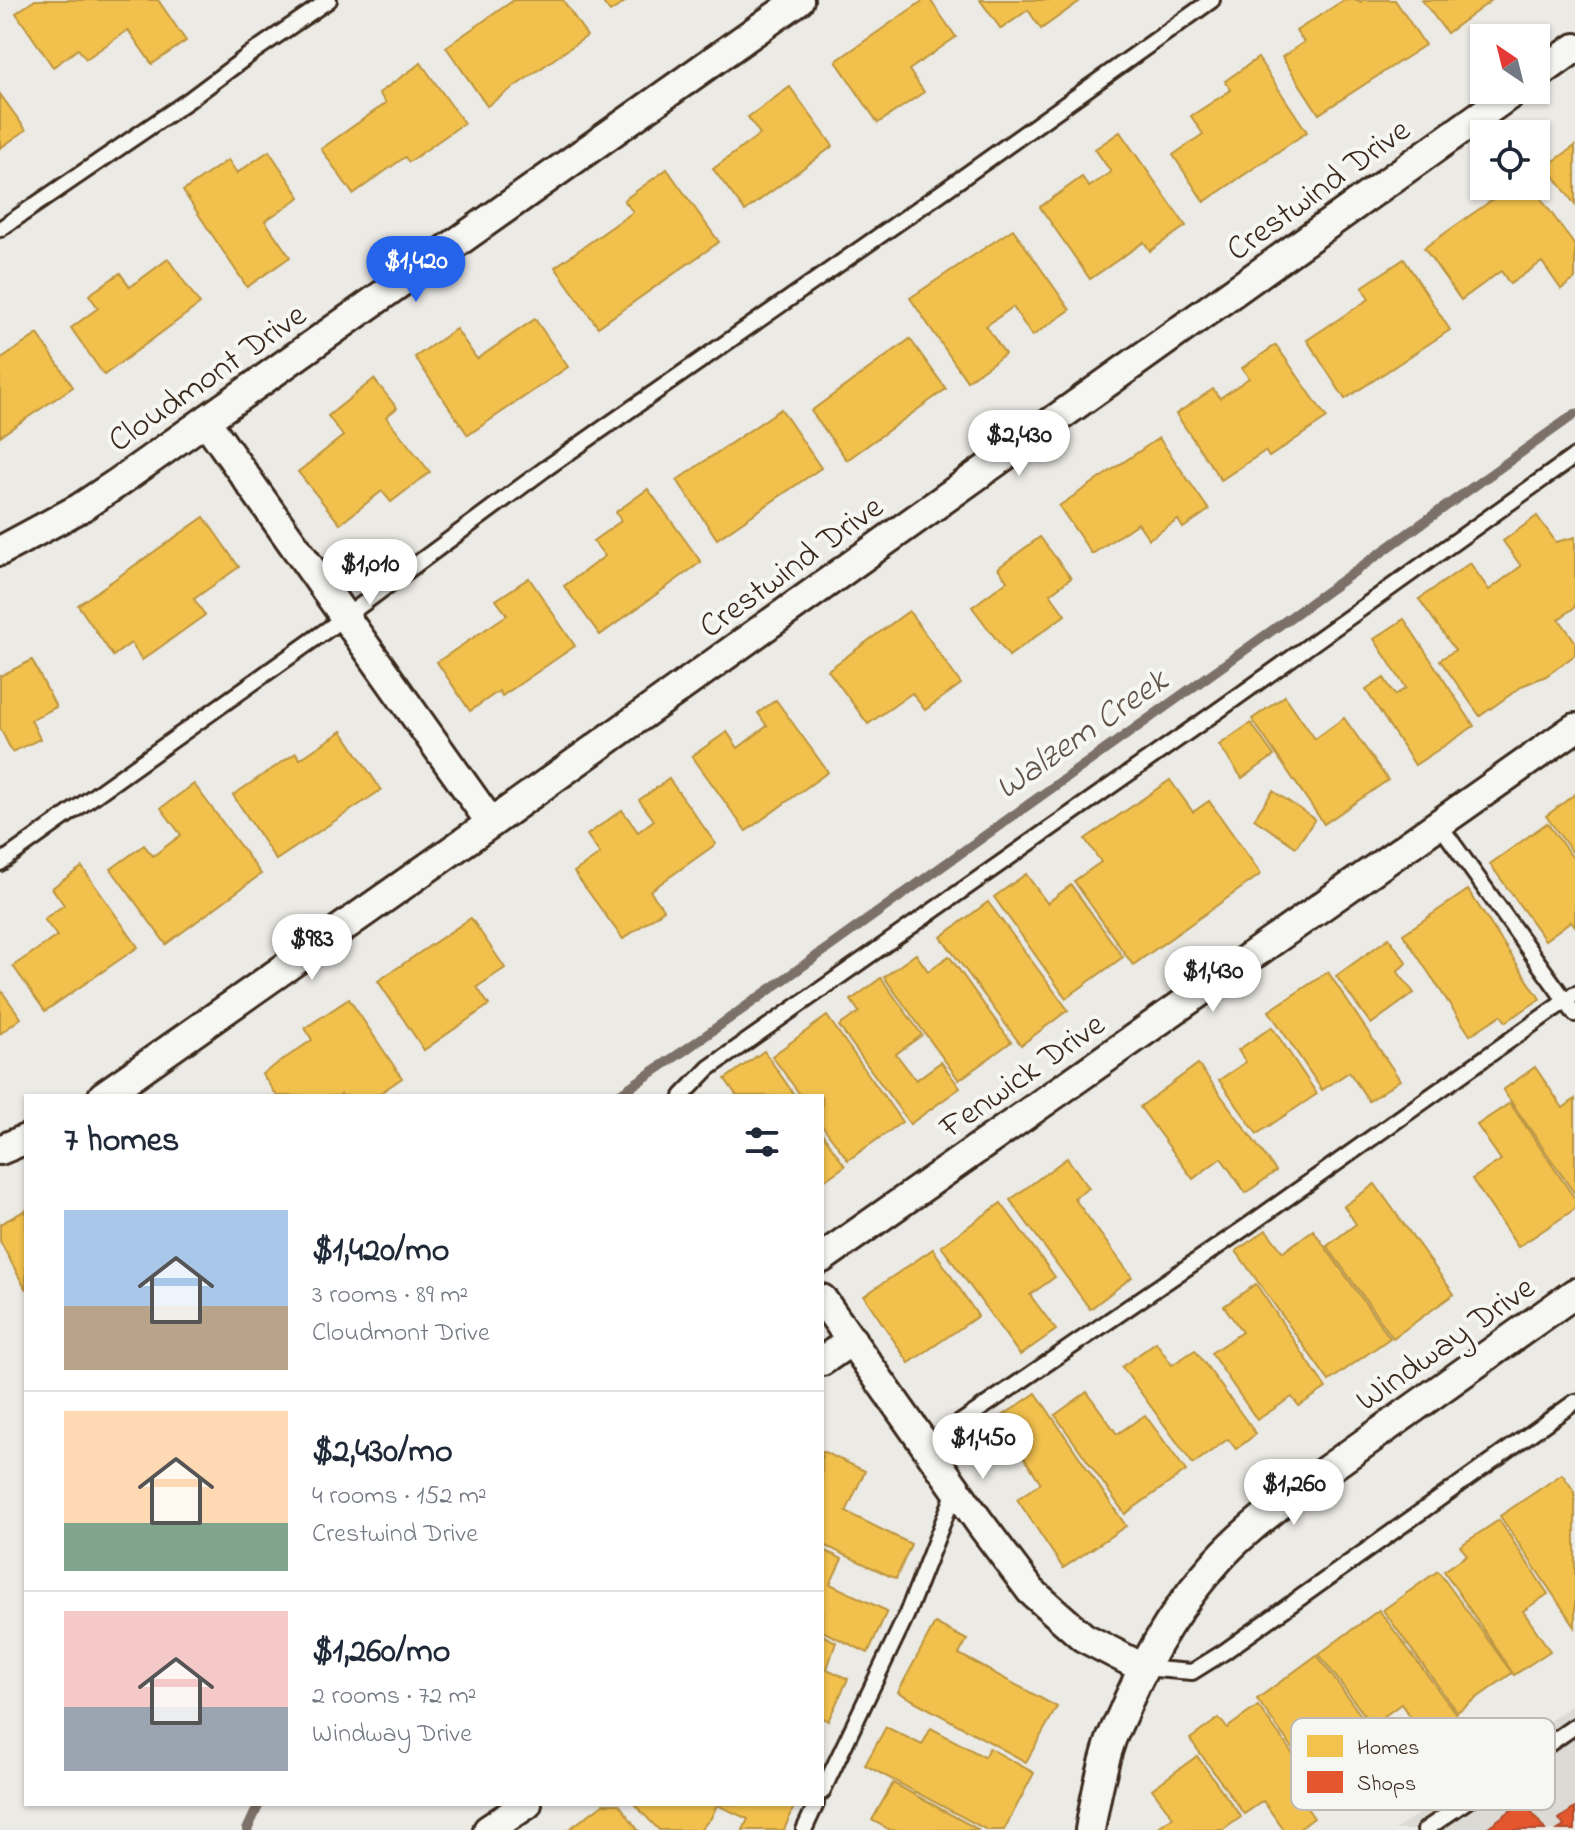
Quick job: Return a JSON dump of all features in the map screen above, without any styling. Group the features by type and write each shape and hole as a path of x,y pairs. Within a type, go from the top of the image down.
{"street":[{"name":"Cloudmont Drive","path":"0,551 80,508 799,0"},
{"path":"1550,66 1575,48"},
{"name":"Crestwind Drive","path":"106,1094 491,823 1496,104"},
{"path":"206,421 491,823"},
{"name":"Fenwick Drive","path":"824,1257 1575,728"},
{"path":"0,1150 24,1140"},
{"name":"Windway Drive","path":"1090,1830 1111,1739 1143,1668 1184,1600 1218,1560 1255,1524 1296,1492 1575,1293"},
{"path":"824,1302 1031,1591 1083,1637 1143,1668"},
{"path":"824,1360 852,1340"},
{"path":"488,1830 524,1806"}],"lane":[{"path":"0,229 329,0"},
{"path":"0,863 345,617 545,469 1212,0"},
{"path":"684,1094 709,1068 1575,456"},
{"path":"1439,824 1570,998 1575,1014"},
{"path":"926,1446 1249,1225 1570,998"},
{"path":"1143,1668 1192,1672 1202,1666 1575,1402"},
{"path":"824,1788 906,1616 956,1488"},
{"path":"1555,1740 1575,1726"},
{"path":"804,1830 815,1806"},
{"path":"1425,1830 1454,1810"}],"shaded area":[{"path":"1575,1703 1575,1830 1395,1830 1423,1810 1555,1810 1554,1718"}],"building: Homes":[{"path":"35,0 158,0 186,41 152,64 128,30 86,59 78,49 53,67 16,13"},
{"path":"514,0 563,0 587,36 487,106 446,47"},
{"path":"601,0 628,0 610,12"},
{"path":"924,0 930,0 956,37 909,70 924,92 878,123 836,61"},
{"path":"980,0 1080,1 1041,29 1028,10 1001,29"},
{"path":"1344,0 1395,0 1425,45 1319,114 1282,57 1304,42 1296,31"},
{"path":"1422,0 1492,0 1447,33"},
{"path":"1258,58 1307,132 1204,202 1173,155 1203,134 1191,116 1231,90 1225,81"},
{"path":"421,63 464,123 409,162 405,157 353,194 321,149 386,103 379,93"},
{"path":"790,87 833,146 745,211 713,169 760,134 748,117"},
{"path":"0,94 26,130 0,148"},
{"path":"1120,132 1186,226 1150,251 1144,242 1090,279 1040,207 1082,177 1089,187 1111,172 1095,149"},
{"path":"1575,146 1575,205 1550,170 1550,164"},
{"path":"269,151 300,197 265,221 290,257 247,287 183,191 228,160 237,173"},
{"path":"667,169 719,242 598,327 555,267 633,212 624,200"},
{"path":"1492,200 1542,200 1575,246 1575,279 1561,289 1542,262 1510,284 1501,271 1461,300 1424,248"},
{"path":"1013,229 1070,310 1032,336 1013,307 986,326 1005,354 967,381 910,298"},
{"path":"168,259 200,304 104,375 71,328 98,308 89,295 120,273 130,287"},
{"path":"1404,259 1450,330 1345,399 1307,340 1369,299 1362,287"},
{"path":"535,319 568,367 468,435 415,357 456,329 477,359"},
{"path":"38,334 73,387 0,436 0,360"},
{"path":"910,339 946,389 847,460 811,411"},
{"path":"1276,345 1327,418 1269,457 1265,451 1221,480 1176,414 1213,389 1220,398 1249,378 1242,368"},
{"path":"374,379 397,408 386,417 430,472 391,502 382,491 340,524 298,472 343,436 328,416"},
{"path":"781,409 821,468 717,539 677,480"},
{"path":"1159,438 1209,510 1183,528 1178,520 1149,539 1138,523 1092,554 1059,506"},
{"path":"648,489 701,562 600,635 564,586 605,556 593,541 621,521 616,512"},
{"path":"1537,516 1556,542 1575,537 1575,607 1559,619 1575,641 1575,655 1480,716 1440,660 1455,650 1419,599 1470,563 1489,590 1521,566 1503,541"},
{"path":"204,517 239,567 194,599 205,615 142,660 131,643 113,656 78,605"},
{"path":"1040,537 1071,578 1050,594 1065,615 1009,656 972,607 1007,581 998,568"},
{"path":"529,578 575,646 502,696 499,691 470,711 437,662 507,615 496,600"},
{"path":"909,611 961,684 925,710 912,693 868,724 828,670"},
{"path":"1404,619 1474,726 1415,765 1366,690 1384,678 1395,695 1406,688 1374,639"},
{"path":"32,660 56,707 31,720 40,739 12,752 0,728 0,676"},
{"path":"1285,696 1315,739 1344,718 1388,780 1324,824 1252,719"},
{"path":"776,700 828,772 746,831 692,756 727,732 738,748 767,726 758,713"},
{"path":"1251,723 1274,756 1242,778 1219,745"},
{"path":"342,731 381,790 276,860 233,795 296,753 300,759"},
{"path":"669,779 716,844 650,891 664,910 623,939 574,872 600,854 587,835 622,810 638,832 654,820 639,800"},
{"path":"1170,780 1193,812 1209,801 1261,874 1133,965 1074,881 1101,862 1085,839"},
{"path":"194,784 261,874 166,944 111,869 144,845 153,856 181,835 161,808"},
{"path":"1273,791 1315,819 1296,847 1254,819"},
{"path":"1575,794 1575,856 1546,816"},
{"path":"1547,823 1575,861 1575,926 1571,921 1545,940 1490,864"},
{"path":"82,867 138,947 45,1011 13,966 57,936 44,919 64,905 52,888"},
{"path":"1026,874 1047,903 1071,885 1123,957 1066,998 994,897"},
{"path":"1468,890 1540,999 1506,1022 1501,1015 1470,1035 1403,934"},
{"path":"988,902 1068,1010 1021,1045 941,937"},
{"path":"471,918 505,968 477,987 489,1005 424,1050 378,981"},
{"path":"1389,938 1407,963 1397,971 1414,993 1371,1024 1336,976"},
{"path":"916,954 928,971 949,956 1011,1042 959,1080 884,977"},
{"path":"1328,972 1400,1080 1369,1101 1349,1072 1322,1090 1269,1011"},
{"path":"881,978 922,1035 896,1054 916,1080 941,1062 960,1088 910,1124 839,1026 859,1012 851,1000"},
{"path":"0,989 21,1018 0,1034"},
{"path":"349,999 402,1078 379,1094 276,1094 262,1074 312,1040 305,1028"},
{"path":"827,1016 902,1122 848,1160 824,1128 824,1094 800,1094 772,1056"},
{"path":"1272,1027 1317,1094 1257,1134 1219,1080 1246,1062 1238,1050"},
{"path":"764,1051 794,1094 736,1094 725,1079"},
{"path":"1198,1064 1276,1171 1246,1193 1221,1158 1193,1179 1140,1107"},
{"path":"1535,1067 1563,1108 1575,1099 1575,1194 1503,1090"},
{"path":"1510,1103 1575,1199 1575,1209 1518,1247 1472,1179 1501,1160 1477,1125"},
{"path":"824,1136 845,1166 824,1181"},
{"path":"1067,1158 1089,1188 1074,1198 1132,1277 1090,1309 1010,1200"},
{"path":"1375,1184 1454,1294 1393,1338 1327,1246 1356,1224 1344,1206"},
{"path":"1001,1203 1055,1277 1030,1295 1056,1330 1020,1355 941,1246"},
{"path":"24,1211 24,1286 0,1241 0,1224"},
{"path":"1266,1230 1283,1252 1313,1230 1390,1338 1329,1381 1236,1251"},
{"path":"933,1249 978,1316 909,1363 864,1296"},
{"path":"1256,1284 1326,1388 1299,1406 1292,1397 1257,1420 1211,1353 1242,1332 1224,1306"},
{"path":"1156,1342 1172,1365 1195,1350 1256,1434 1236,1449 1228,1439 1193,1464 1122,1367"},
{"path":"1087,1392 1117,1434 1145,1415 1186,1471 1125,1514 1055,1415"},
{"path":"1036,1393 1126,1526 1063,1568 1017,1499 1041,1483 998,1419"},
{"path":"824,1452 865,1471 846,1512 911,1544 896,1579 824,1545"},
{"path":"1562,1474 1575,1492 1575,1627 1500,1516"},
{"path":"1499,1520 1548,1594 1523,1611 1550,1651 1514,1675 1444,1571 1467,1555 1460,1546"},
{"path":"824,1550 842,1559 830,1584 887,1611 868,1653 824,1632"},
{"path":"1438,1571 1512,1673 1457,1712 1383,1610"},
{"path":"1379,1610 1459,1718 1411,1718 1401,1704 1382,1718 1367,1718 1319,1654"},
{"path":"935,1623 967,1640 959,1654 1057,1707 1026,1762 898,1692"},
{"path":"824,1636 836,1642 827,1669 848,1679 828,1721 824,1719"},
{"path":"1317,1655 1362,1717 1291,1718 1291,1746 1257,1699"},
{"path":"1258,1706 1291,1751 1291,1810 1308,1810 1314,1818 1298,1830 1284,1830 1263,1801 1244,1814 1190,1739 1219,1718 1227,1728"},
{"path":"886,1727 922,1745 931,1728 984,1757 989,1748 1034,1773 1004,1830 987,1830 865,1765"},
{"path":"1197,1756 1241,1817 1223,1830 1154,1830 1173,1817 1152,1789"},
{"path":"893,1783 979,1830 890,1830 872,1820"},
{"path":"600,1806 620,1806 638,1830 568,1830"},
{"path":"636,1806 717,1806 700,1830 659,1830"},
{"path":"719,1806 794,1806 784,1830 743,1830 748,1819"}],"building: Shops":[{"path":"1575,1808 1575,1830 1558,1830 1564,1826 1559,1819"},
{"path":"1512,1810 1531,1810 1545,1830 1484,1830"}],"waterway":[{"name":"Walzem Creek","path":"620,1094 1575,414"},
{"name":"Walzem Creek","path":"247,1830 258,1806"}]}
